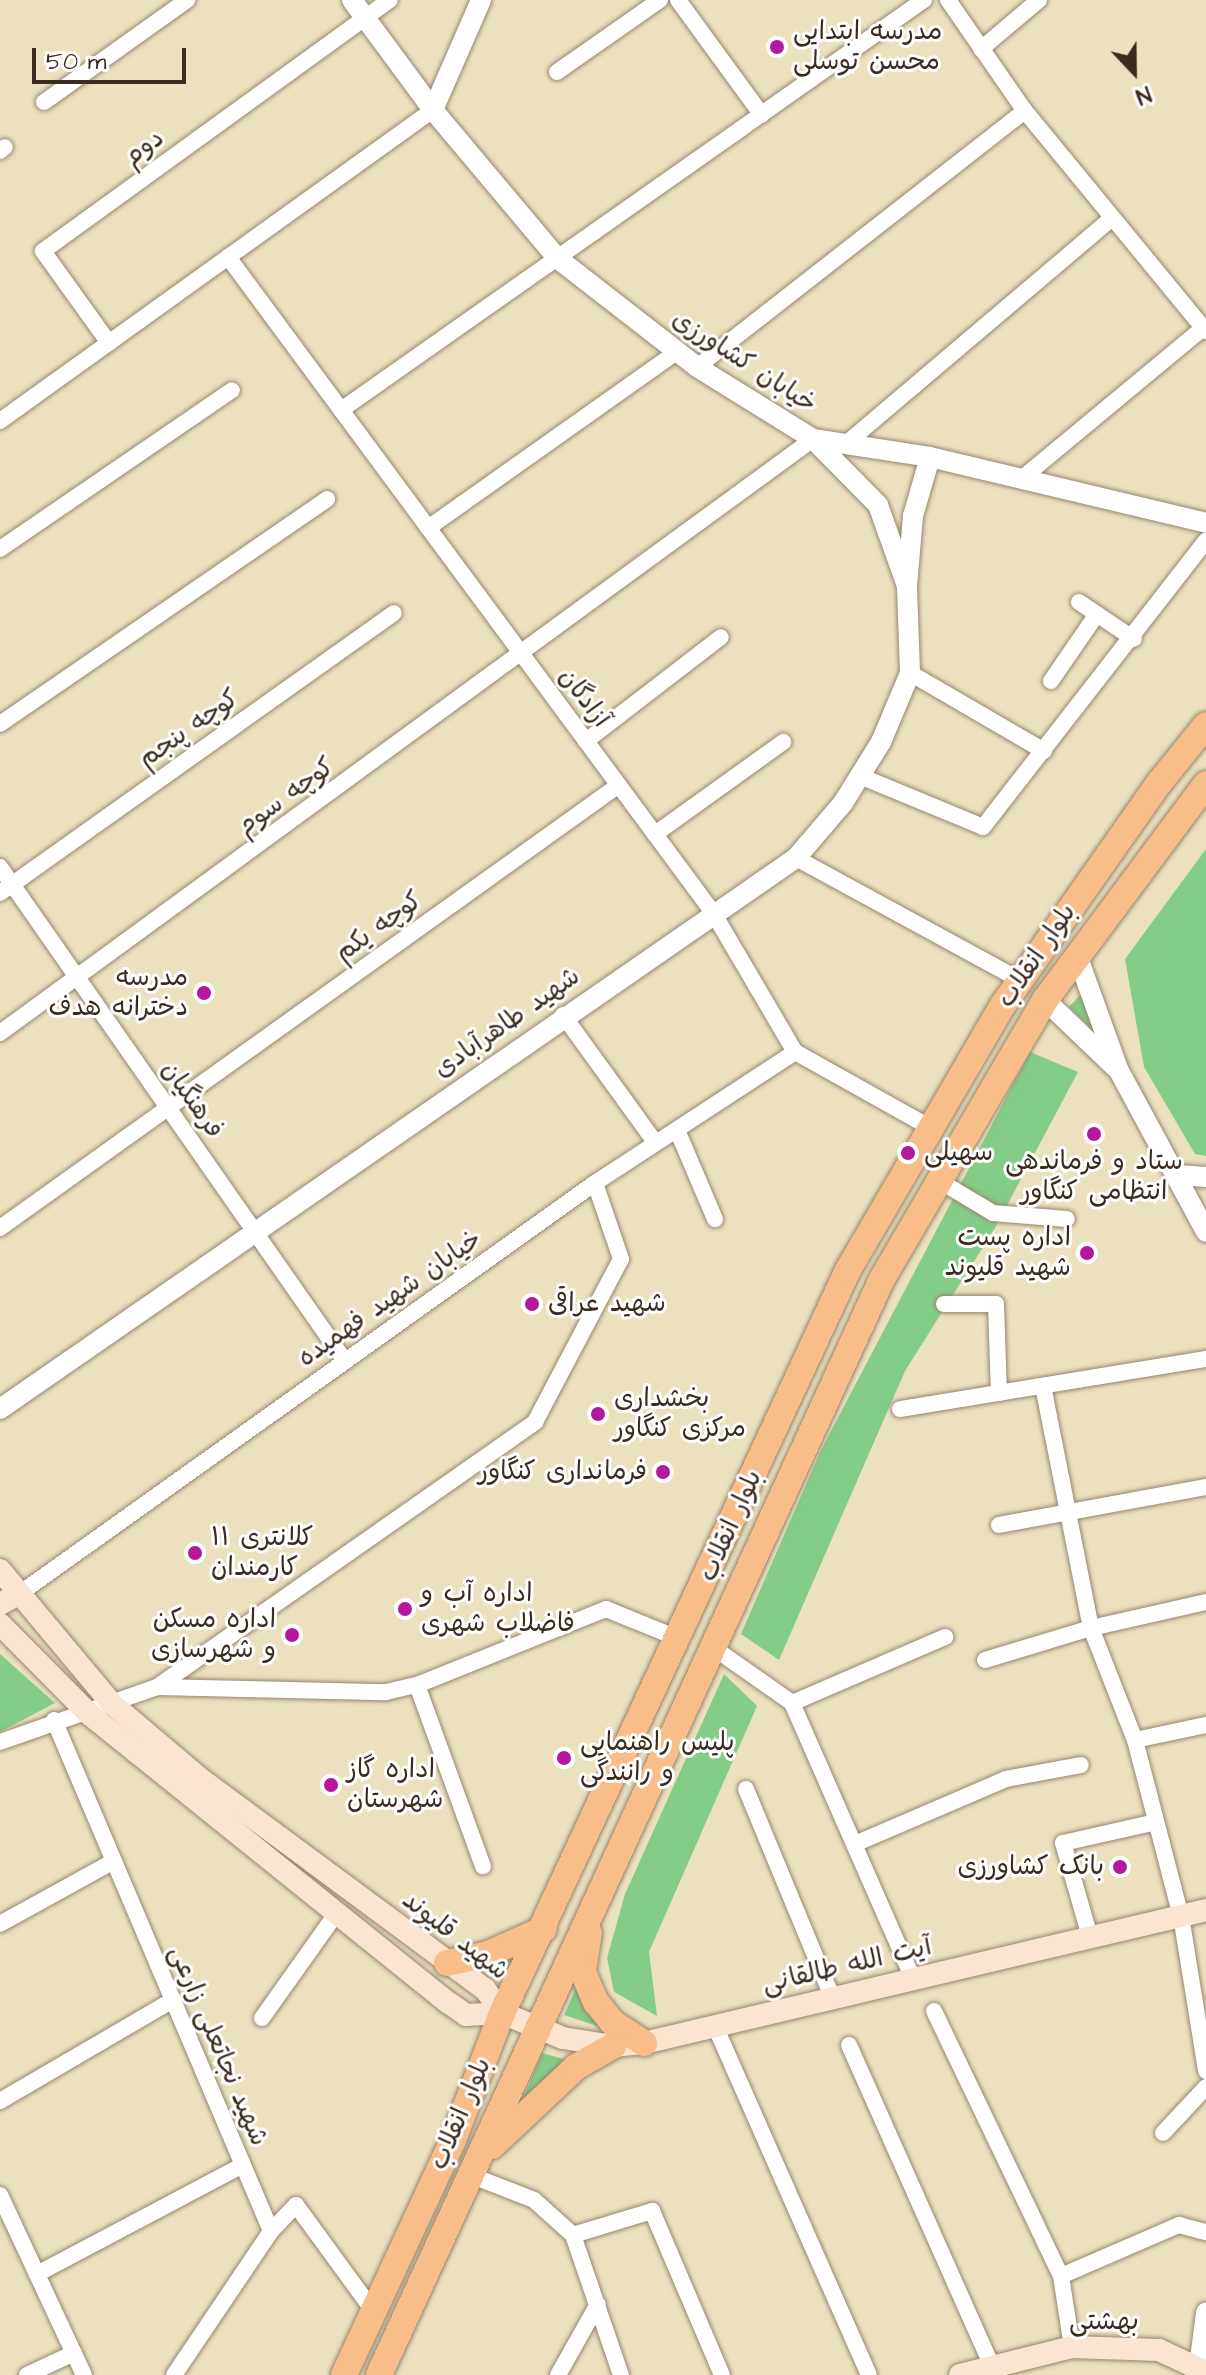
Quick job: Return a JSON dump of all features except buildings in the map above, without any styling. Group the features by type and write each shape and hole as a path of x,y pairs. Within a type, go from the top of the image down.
{"main road":[{"name":"بلوار انقلاب","path":"344,2375 453,2140 502,2013 680,1639 848,1270 929,1127 1020,980 1206,725"},
{"name":"بلوار انقلاب","path":"379,2375 822,1399 938,1180 1045,1000 1206,784"},
{"path":"1051,934 1077,955"},
{"path":"1020,980 1045,1000"},
{"name":"شهید قلیوند","path":"0,1570 10,1599 112,1704 198,1777 485,1989 502,2013"},
{"name":"شهید قلیوند","path":"0,1624 89,1714 466,2015 502,2013"},
{"path":"593,1903 583,1972 613,2023 644,2043"},
{"name":"آیت الله طالقانی","path":"502,2013 563,2038 613,2046 644,2043 1206,1910"},
{"path":"447,1963 488,1954 544,1929"},
{"path":"473,2169 519,2115 576,2067 613,2046"},
{"name":"بهشتی","path":"960,2375 1072,2347 1159,2350 1198,2373"}],"street":[{"path":"44,102 187,0"},
{"name":"خیابان کشاورزی","path":"352,0 433,110 557,258 697,367 813,439 930,457 1206,523"},
{"path":"365,18 390,0"},
{"path":"0,421 433,110 481,0"},
{"path":"557,72 660,0"},
{"path":"678,0 762,115"},
{"path":"341,410 924,0"},
{"path":"948,0 1025,111 1204,329 1020,480"},
{"path":"981,49 1039,0"},
{"name":"دوم","path":"109,343 43,251 365,18"},
{"path":"697,367 1025,111"},
{"path":"848,442 1112,218"},
{"name":"آزادگان","path":"228,257 714,914 795,1052"},
{"path":"428,528 677,352"},
{"path":"0,549 232,390"},
{"path":"813,439 878,505 907,586"},
{"name":"کوچه سوم","path":"0,1033 522,655 813,439"},
{"path":"907,586 913,516 930,457"},
{"path":"0,724 327,499"},
{"path":"860,776 983,827 1134,639 1206,541"},
{"name":"شهید طاهرآبادی","path":"0,1409 563,1015 796,858 860,776 881,742 910,673 907,586"},
{"path":"1079,602 1134,639"},
{"name":"کوچه پنجم","path":"6,889 394,613"},
{"path":"1051,681 1097,614"},
{"path":"586,741 721,637"},
{"path":"910,673 1044,751"},
{"path":"655,834 783,742"},
{"name":"کوچه یکم","path":"0,1228 619,785"},
{"path":"796,858 1020,980"},
{"name":"فرهنگیان","path":"0,867 6,889 77,978 345,1361"},
{"path":"1077,955 1118,1069 1178,1175 1206,1232"},
{"path":"1045,1000 1118,1069"},
{"path":"563,1015 655,1142"},
{"path":"795,1052 929,1127"},
{"name":"خیابان شهید فهمیده","path":"10,1599 595,1183 795,1052"},
{"path":"677,1130 715,1219"},
{"path":"1178,1175 1206,1177"},
{"path":"938,1180 993,1213 1067,1219"},
{"path":"0,1742 54,1720 89,1714 157,1687 535,1422 621,1259 595,1183"},
{"path":"944,1304 996,1304 999,1393"},
{"path":"900,1409 1206,1359"},
{"path":"1043,1386 1091,1628 1135,1740 1181,1916 1206,2071"},
{"path":"999,1525 1066,1510 1206,1487"},
{"path":"985,1660 1091,1628 1206,1602"},
{"path":"157,1687 359,1693 417,1685 606,1609 680,1639"},
{"path":"792,1703 945,1637"},
{"path":"711,1646 792,1703 857,1843 913,1979"},
{"path":"417,1685 483,1866"},
{"name":"شهید نجاتعلی زارعی","path":"54,1720 271,2231"},
{"path":"1135,1740 1206,1725"},
{"path":"857,1843 1006,1779 1081,1765"},
{"path":"746,1789 833,1999"},
{"path":"1090,1937 1063,1843 1156,1822"},
{"path":"0,1924 114,1861"},
{"path":"262,2018 336,1914"},
{"path":"0,2101 173,2000"},
{"path":"934,2011 1061,2276 1072,2347"},
{"path":"715,2026 869,2375"},
{"path":"849,2045 992,2366"},
{"path":"1163,2133 1206,2087"},
{"path":"37,2274 243,2165"},
{"path":"473,2169 534,2200 573,2235 621,2375"},
{"path":"0,2195 7,2226 37,2274 84,2375"},
{"path":"174,2375 271,2231 296,2205 374,2312"},
{"path":"573,2235 652,2211 722,2375"},
{"path":"1061,2276 1179,2225 1206,2232"},
{"path":"558,2375 598,2304"},
{"path":"1198,2373 1206,2313"},
{"path":"27,2375 74,2353"}],"green space":[{"path":"1206,849 1206,1156 1195,1154 1144,1067 1125,959"},
{"path":"1084,991 1103,1039 1069,1007"},
{"path":"1030,1052 1078,1072 995,1228 905,1371 779,1660 741,1634 821,1450"},
{"path":"0,1654 55,1703 0,1732"},
{"path":"724,1674 757,1706 649,1952 657,2016 614,1992 607,1958 625,1894"},
{"path":"520,1951 504,1978 480,1967"},
{"path":"580,1979 606,2029 564,2015"},
{"path":"542,2053 574,2062 523,2099"}],"place":[{"name":"مدرسه ابتدایی محسن توسلی","path":"777,47"},
{"name":"مدرسه دخترانه هدف","path":"204,993"},
{"name":"ستاد و فرماندهی انتظامی کنگاور","path":"1094,1134"},
{"name":"سهیلی","path":"908,1153"},
{"name":"اداره پست شهید قلیوند","path":"1087,1253"},
{"name":"شهید عراقی","path":"532,1304"},
{"name":"بخشداری مرکزی کنگاور","path":"598,1414"},
{"name":"فرمانداری کنگاور","path":"663,1472"},
{"name":"کلانتری ۱۱ کارمندان","path":"195,1553"},
{"name":"اداره آب و فاضلاب شهری","path":"405,1609"},
{"name":"اداره مسکن و شهرسازی","path":"292,1635"},
{"name":"پلیس راهنمایی و رانندگی","path":"564,1758"},
{"name":"اداره گاز شهرستان","path":"331,1785"},
{"name":"بانک کشاورزی","path":"1120,1867"}]}
